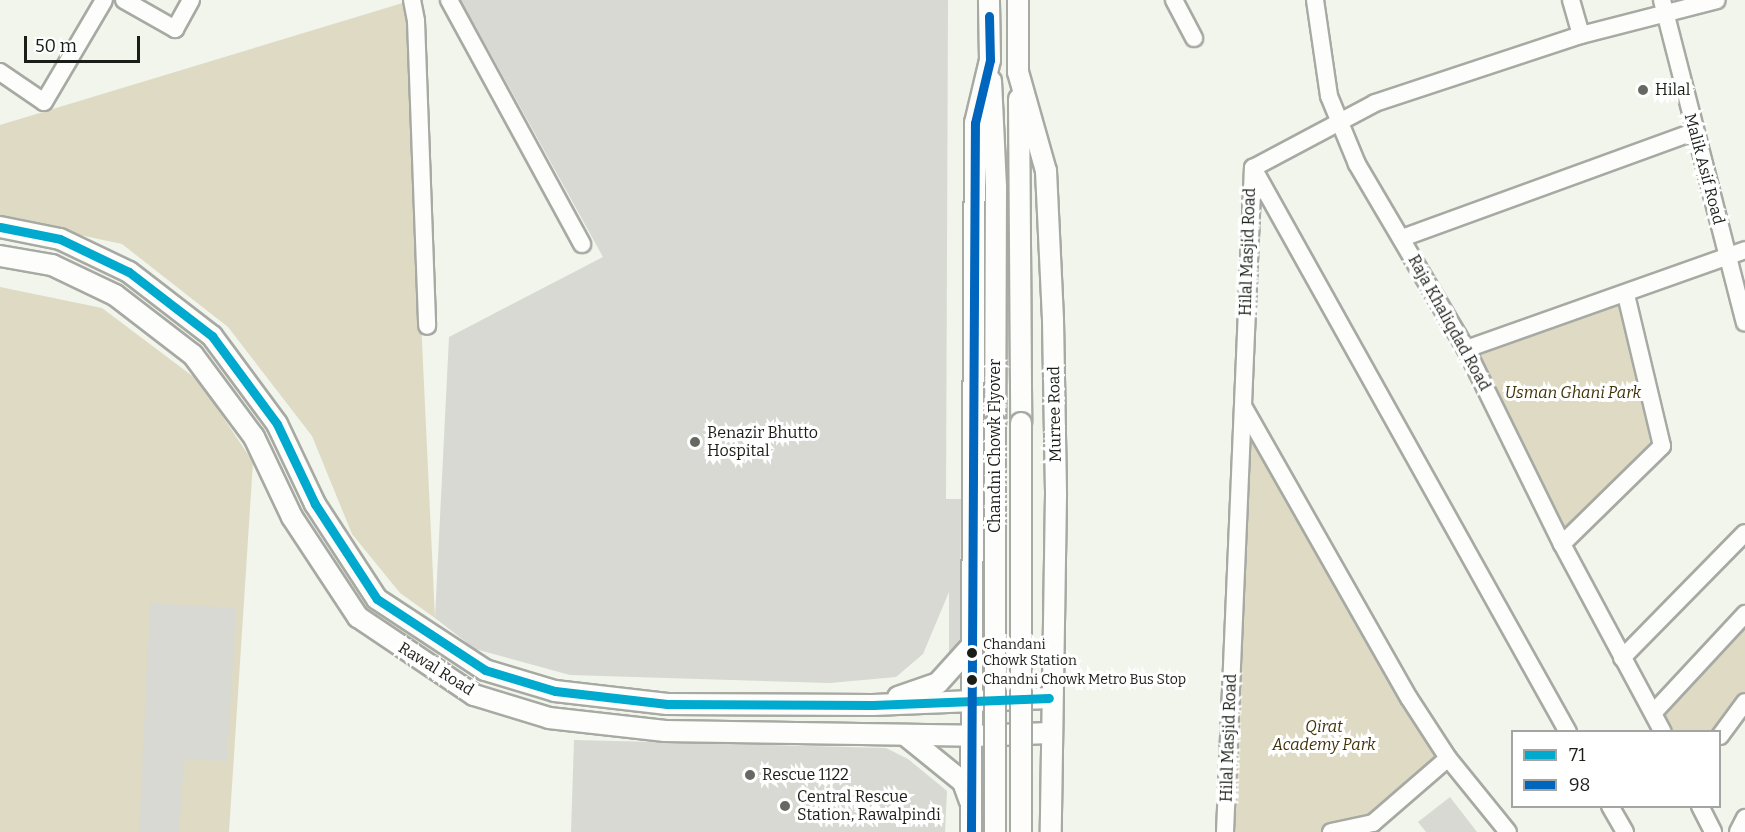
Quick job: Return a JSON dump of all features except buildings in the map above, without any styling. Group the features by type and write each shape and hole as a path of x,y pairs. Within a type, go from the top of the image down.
{"main road":[{"path":"971,832 975,736 970,466 975,123 990,60 989,0"},
{"name":"Murree Road","path":"1018,0 1018,72 1046,171 1047,194 1056,495 1049,698 1051,832"},
{"name":"Chandni Chowk Flyover","path":"990,60 996,186 995,832"},
{"name":"Chandni Chowk Flyover","path":"1018,72 1021,832"},
{"name":"Rawal Road","path":"0,227 60,239 129,272 212,336 277,424 315,504 377,598 485,670 555,691 666,704 873,705 1049,698"},
{"name":"Rawal Road","path":"0,256 52,265 115,295 193,355 254,437 292,517 358,617 474,695 549,718 665,731 975,736 1049,733"},
{"path":"873,705 938,683 974,643"},
{"path":"905,735 963,782 971,806"}],"street":[{"path":"0,72 44,102 104,0"},
{"path":"124,0 175,29 191,0"},
{"path":"412,0 416,21 427,326"},
{"path":"449,0 582,244"},
{"path":"1174,0 1194,38"},
{"path":"1571,0 1581,35"},
{"name":"Hilal Masjid Road","path":"1225,832 1253,168 1338,120 1375,103 1663,7 1717,0"},
{"name":"Raja Khaliqdad Road","path":"1318,1 1329,96 1357,164 1466,349 1562,544 1662,730"},
{"name":"Malik Asif Road","path":"1663,7 1693,132 1745,323"},
{"path":"1402,238 1693,132"},
{"path":"1253,168 1567,730"},
{"path":"1466,349 1626,295 1745,250"},
{"path":"1562,544 1662,446 1626,295"},
{"path":"1243,406 1448,758 1508,832"},
{"path":"1622,658 1745,532"},
{"path":"1654,712 1745,614"},
{"path":"1721,733 1745,702"},
{"path":"1331,832 1373,823 1448,758"},
{"path":"1611,808 1624,832"},
{"path":"1701,808 1713,832"},
{"path":"1738,832 1745,818"}],"green space":[{"path":"406,2 435,618 400,593 352,534 312,436 228,327 122,244 0,218 0,125"},
{"path":"0,287 102,308 199,381 253,462 229,832 0,832"},
{"name":"Usman Ghani Park","path":"1626,295 1662,446 1562,544 1471,350"},
{"name":"Qirat Academy Park","path":"1243,406 1448,758 1373,823 1331,832 1226,832"},
{"path":"1745,614 1745,702 1721,731 1663,730 1654,712"}],"transit line":[{"name":"98","path":"971,832 975,123 990,60 989,16"},
{"name":"71","path":"0,227 60,239 129,272 212,336 277,424 315,504 377,599 485,670 555,691 667,704 873,705 1049,698"}],"place":[{"name":"Hilal","path":"1643,90"},
{"name":"Benazir Bhutto Hospital","path":"695,442"},
{"name":"Chandani Chowk Station","path":"972,653"},
{"name":"Chandni Chowk Metro Bus Stop","path":"972,680"},
{"name":"Rescue 1122","path":"750,775"},
{"name":"Central Rescue Station, Rawalpindi","path":"785,806"}]}
